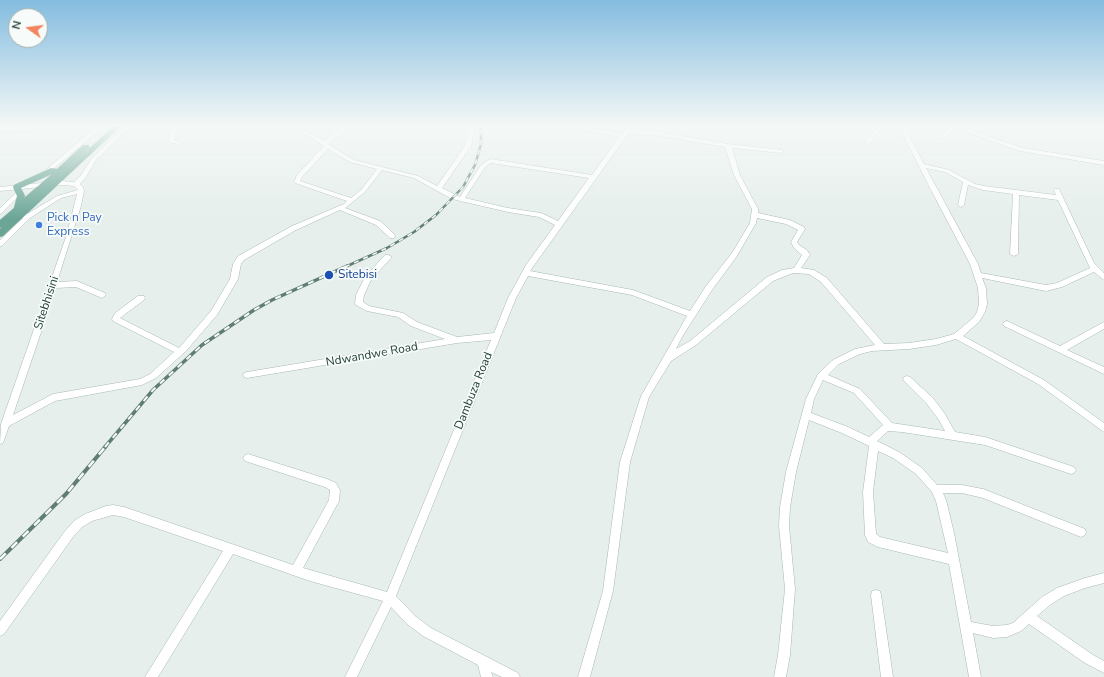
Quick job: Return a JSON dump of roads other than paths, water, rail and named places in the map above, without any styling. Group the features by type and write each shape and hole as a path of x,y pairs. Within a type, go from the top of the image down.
{"main road":[{"path":"23,213 18,191 42,180 66,165 75,157"},
{"path":"0,234 89,157"},
{"path":"0,225 23,213 42,180"}],"street":[{"path":"42,180 68,157"},
{"path":"0,244 23,213 78,188 96,157"},
{"path":"315,157 299,176 296,182 352,200"},
{"path":"345,157 352,161 416,177 438,190 461,200 541,215 560,224"},
{"path":"438,190 461,157"},
{"name":"Dambuza Road","path":"351,677 390,598 512,298 526,273 608,157"},
{"path":"584,677 608,591 625,462 645,396 669,358 692,315 709,288 735,254 752,226 755,215 753,204 737,175 731,157"},
{"path":"780,677 785,648 790,589 785,539 785,507 791,472 810,399 821,376 836,362 852,353 872,348 923,344 957,336 970,326 981,312 984,296 974,264 918,157"},
{"path":"1064,157 1104,163"},
{"path":"461,200 483,166 490,162 593,177"},
{"path":"922,165 946,171 983,188 1061,198"},
{"path":"5,424 53,398 148,380 180,352 201,330 214,313 234,279 236,264 241,258 294,228 340,208 363,191 381,168"},
{"path":"42,180 78,188"},
{"path":"961,205 966,181"},
{"path":"0,188 18,191"},
{"name":"Sitebhisini","path":"0,440 53,285 78,206 78,188"},
{"path":"1057,190 1094,269 1104,277"},
{"path":"0,194 18,191"},
{"path":"0,212 18,191"},
{"path":"1014,254 1016,192"},
{"path":"340,208 378,223 392,236"},
{"path":"755,215 788,222 802,229 794,242 796,246 805,252 806,255 796,270"},
{"path":"388,257 368,279 360,295 359,303 367,308 400,315 414,324 457,340"},
{"path":"978,275 1046,288 1059,285 1094,269"},
{"path":"669,358 693,343 770,279 785,272 796,270 811,272 824,280 882,347"},
{"path":"526,273 634,293 692,315"},
{"path":"53,285 77,284 102,295"},
{"path":"141,298 118,315 116,320 180,352"},
{"path":"1007,324 1104,371"},
{"path":"1060,350 1104,325"},
{"name":"Ndwandwe Road","path":"247,375 457,340 497,336"},
{"path":"957,336 1041,382 1104,428"},
{"path":"821,376 857,391 890,427"},
{"path":"907,379 938,412 952,435"},
{"path":"0,411 10,411"},
{"path":"806,415 872,443 896,455 911,465 931,483 935,489 942,507 975,677"},
{"path":"953,560 878,542 870,535 868,492 872,443 881,431 890,427 985,441 1072,470"},
{"path":"248,458 327,483 333,486 335,490 334,501 330,510 296,571"},
{"path":"935,489 962,489 983,494 1081,532"},
{"path":"0,630 69,534 78,524 106,510 124,512 296,571 390,598 411,620 427,632 514,677"},
{"path":"151,677 231,548"},
{"path":"965,626 1003,632 1017,627 1046,601 1061,592 1104,578"},
{"path":"876,596 887,677"},
{"path":"1029,617 1089,659 1104,667"},
{"path":"483,662 487,677"}],"railway":[{"path":"345,267 387,248 414,232 436,215 463,187 475,165 477,157"},
{"path":"105,447 153,390 202,345 254,310 272,300 347,266"},
{"path":"0,559 66,494 106,446"}],"place":[{"name":"Pick n Pay Express","path":"39,225"},
{"name":"Sitebisi","path":"329,275"}]}
